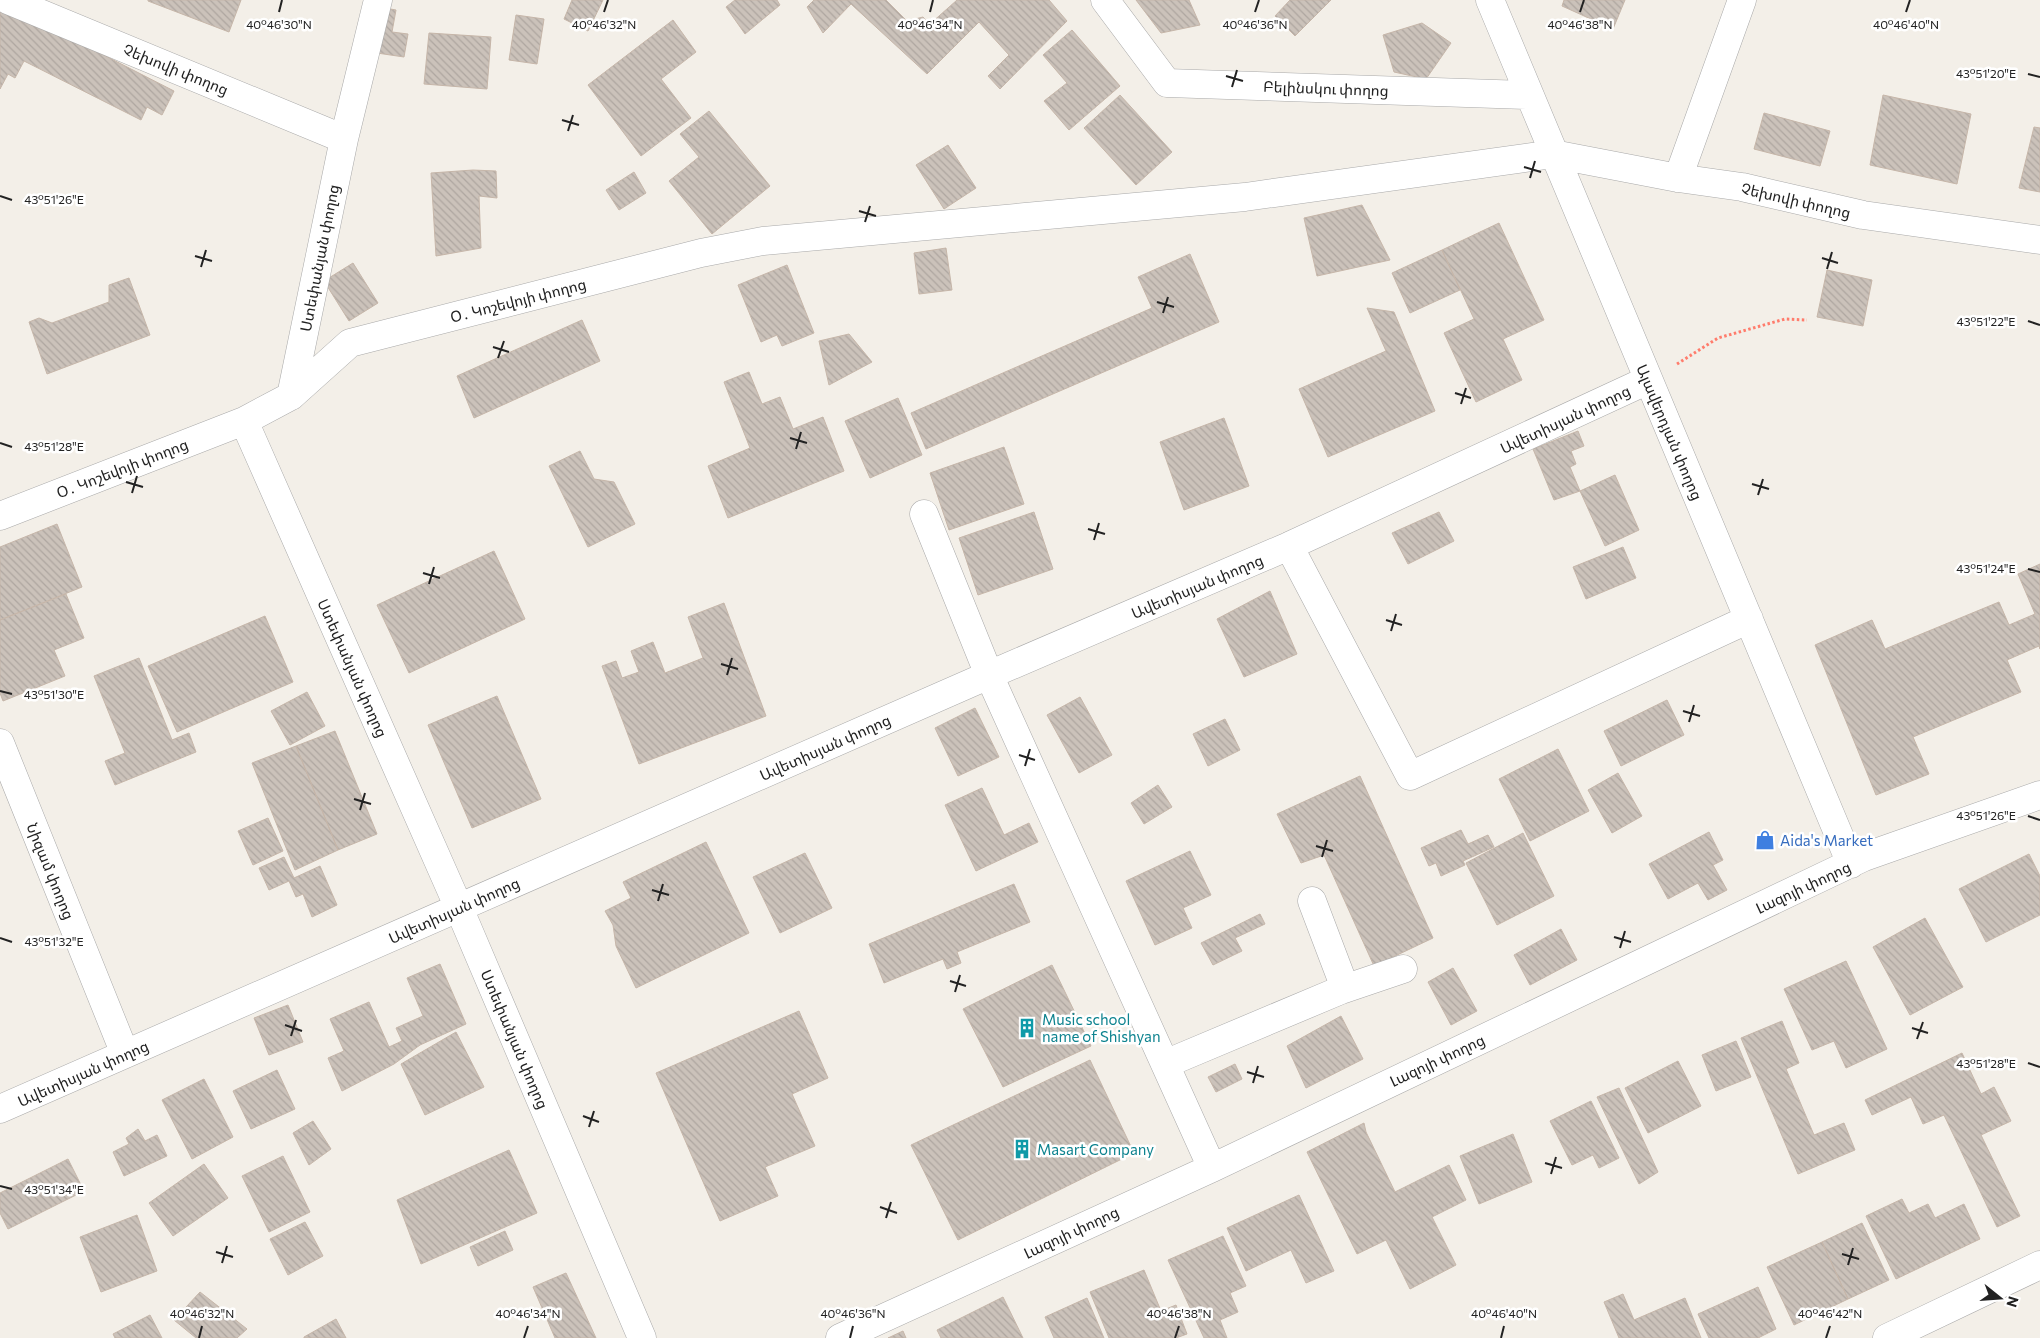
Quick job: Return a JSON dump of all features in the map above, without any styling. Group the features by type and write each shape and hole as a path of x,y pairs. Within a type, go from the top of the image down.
{"street":[{"name":"Չեխովի փողոց","path":"8,0 344,139"},
{"name":"Ստեփանյան փողոց","path":"291,396 344,139 378,0"},
{"name":"Բելինսկու փողոց","path":"1104,0 1167,82 1528,95"},
{"name":"Ալավերդյան փողոց","path":"1490,0 1528,95 1851,864"},
{"path":"1678,178 1742,0"},
{"name":"Չեխովի փողոց","path":"1553,154 1678,178 1742,187 1863,215 2040,240"},
{"name":"Օ․ Կոշեվոյի փողոց","path":"291,396 350,343 701,253 763,241 1245,197 1553,154"},
{"name":"Ավետիսյան փողոց","path":"0,1110 989,675 1289,546 1648,380"},
{"path":"244,420 291,396"},
{"name":"Ստեփանյան փողոց","path":"244,420 459,908 642,1338"},
{"name":"Օ․ Կոշեվոյի փողոց","path":"0,516 244,420"},
{"path":"924,514 989,675 1212,1168"},
{"path":"1289,546 1410,776 1749,619"},
{"name":"Նիզամ փողոց","path":"0,743 125,1054"},
{"name":"Լազոյի փողոց","path":"840,1338 1212,1168 1864,857 2040,795"},
{"path":"1312,901 1345,988"},
{"path":"1166,1064 1345,988 1403,969"},
{"path":"1887,1338 2040,1265"}],"path":[{"path":"1648,380 1718,338 1785,319 1806,320"}],"building":[{"path":"148,0 241,0 229,32"},
{"path":"572,0 603,0 588,31 564,19"},
{"path":"735,0 777,0 780,5 745,34 726,7"},
{"path":"814,0 886,0 907,21 923,17 930,24 957,0 1049,0 1067,21 1000,89 988,76 1009,55 979,22 927,74 851,4 823,33 807,7"},
{"path":"1136,0 1189,0 1200,25 1161,33"},
{"path":"1290,0 1331,0 1295,36 1275,16"},
{"path":"1564,0 1625,0 1613,29 1562,6"},
{"path":"0,2 174,91 162,115 147,107 141,120 24,61 15,78 8,74 0,89"},
{"path":"385,8 396,10 392,32 408,34 404,57 377,53"},
{"path":"516,15 544,19 537,64 509,60"},
{"path":"673,20 696,52 661,79 691,118 641,156 588,85"},
{"path":"1422,23 1451,43 1426,79 1394,72 1383,35"},
{"path":"1072,30 1120,86 1069,130 1044,101 1067,83 1043,55"},
{"path":"429,33 491,37 487,89 424,84"},
{"path":"1120,95 1172,152 1136,185 1084,128"},
{"path":"1883,95 1971,114 1957,184 1870,165"},
{"path":"709,111 770,186 712,234 669,181 699,157 680,134"},
{"path":"1764,113 1830,131 1820,166 1754,149"},
{"path":"2034,127 2040,128 2040,192 2019,188"},
{"path":"948,145 976,188 944,209 916,165"},
{"path":"473,170 496,171 497,198 479,196 481,248 436,256 431,173"},
{"path":"634,172 646,193 619,210 606,190"},
{"path":"1362,205 1390,260 1317,276 1304,218"},
{"path":"1499,223 1544,320 1503,339 1522,380 1476,402 1444,333 1474,319 1442,250"},
{"path":"946,248 952,290 919,294 914,253"},
{"path":"1442,250 1460,290 1410,313 1392,273"},
{"path":"1190,254 1219,322 926,449 911,413 1152,308 1138,277"},
{"path":"353,263 378,303 349,321 324,281"},
{"path":"787,265 814,333 782,346 777,335 761,342 738,285"},
{"path":"1827,270 1872,280 1863,326 1817,317"},
{"path":"129,278 150,335 47,374 29,322 39,318 52,323 109,302 109,285"},
{"path":"1367,308 1394,312 1435,411 1328,457 1299,389 1386,351"},
{"path":"582,320 600,361 474,418 457,376"},
{"path":"849,334 872,362 829,385 819,341"},
{"path":"749,372 762,404 780,397 793,429 823,417 844,471 728,518 708,466 750,448 724,382"},
{"path":"898,398 922,455 870,478 845,421"},
{"path":"1224,418 1249,486 1184,510 1160,442"},
{"path":"1578,431 1584,446 1571,451 1576,464 1570,467 1580,491 1554,500 1533,449"},
{"path":"1004,447 1024,504 949,530 930,473"},
{"path":"580,451 594,479 614,482 635,524 588,547 549,466"},
{"path":"1615,475 1639,530 1605,546 1580,491"},
{"path":"1034,512 1053,569 978,595 959,538"},
{"path":"1439,512 1454,541 1408,564 1392,533"},
{"path":"57,524 82,587 0,620 0,547"},
{"path":"1623,547 1636,578 1586,599 1573,567"},
{"path":"494,551 525,619 409,673 377,605"},
{"path":"2040,564 2040,649 2039,646 2007,660 2021,692 1913,737 1929,774 1876,795 1815,645 1872,620 1885,649 1999,602 2009,625 2035,614 2018,574"},
{"path":"1270,591 1297,654 1244,677 1217,619"},
{"path":"66,594 84,638 54,650 65,676 3,701 0,693 0,620"},
{"path":"724,603 766,716 639,764 602,666 616,661 622,678 639,672 631,651 653,642 665,673 703,658 688,617"},
{"path":"265,616 293,682 177,732 148,666"},
{"path":"139,658 172,740 189,733 196,752 115,785 105,761 125,753 94,676"},
{"path":"307,692 325,726 290,745 271,711"},
{"path":"497,696 541,799 472,828 428,725"},
{"path":"1080,697 1112,755 1079,773 1047,715"},
{"path":"1667,700 1684,735 1621,766 1604,731"},
{"path":"975,708 999,757 958,776 935,728"},
{"path":"1225,719 1240,750 1208,766 1193,734"},
{"path":"335,731 377,834 338,850 296,746"},
{"path":"296,746 338,850 295,870 252,763"},
{"path":"1558,749 1589,811 1530,841 1499,779"},
{"path":"1618,773 1642,816 1612,833 1588,790"},
{"path":"1360,776 1433,938 1374,966 1324,855 1301,863 1277,814"},
{"path":"1158,785 1172,807 1144,824 1131,803"},
{"path":"982,788 1004,835 1029,823 1038,842 976,871 945,805"},
{"path":"268,818 283,851 253,865 238,831"},
{"path":"1461,830 1468,844 1488,835 1494,847 1463,861 1465,865 1441,876 1436,863 1429,866 1421,848"},
{"path":"1709,832 1723,860 1713,865 1727,890 1708,900 1698,883 1668,899 1649,864"},
{"path":"1523,833 1554,896 1497,925 1466,863"},
{"path":"706,842 749,933 636,988 616,946 613,925 605,911 631,898 623,882"},
{"path":"1190,851 1211,895 1183,908 1192,928 1155,945 1126,881"},
{"path":"805,853 832,908 780,933 753,877"},
{"path":"2029,854 2040,876 2040,915 1986,942 1959,889"},
{"path":"284,857 294,878 320,866 337,905 312,917 303,894 296,897 289,881 269,890 259,868"},
{"path":"1014,884 1030,922 957,952 961,963 947,969 943,959 884,983 869,944"},
{"path":"1260,914 1265,924 1235,938 1242,951 1213,965 1201,943"},
{"path":"1925,918 1963,987 1910,1015 1873,947"},
{"path":"1561,929 1577,960 1530,985 1514,955"},
{"path":"1846,961 1887,1049 1846,1068 1834,1041 1812,1050 1784,989"},
{"path":"440,964 466,1024 420,1045 394,1064 342,1091 328,1058 344,1051 330,1019 369,1002 389,1047 402,1041 396,1028 423,1016 407,978"},
{"name":"Music school name of Shishyan","path":"1052,965 1091,1046 1003,1087 963,1009"},
{"path":"1453,968 1477,1011 1451,1025 1428,982"},
{"path":"288,1005 303,1042 269,1055 254,1018"},
{"path":"799,1011 828,1078 792,1094 815,1146 765,1167 778,1196 720,1221 656,1073"},
{"path":"1341,1016 1363,1059 1306,1088 1287,1046"},
{"path":"1782,1021 1799,1063 1786,1069 1814,1135 1844,1123 1855,1150 1798,1174 1741,1038"},
{"path":"456,1032 484,1087 425,1115 401,1064"},
{"path":"1736,1041 1751,1077 1716,1091 1702,1055"},
{"path":"1962,1053 1981,1094 1994,1087 2011,1121 1981,1135 2020,1216 1997,1227 1944,1115 1923,1124 1911,1097 1872,1115 1865,1100"},
{"name":"Masart Company","path":"1090,1060 1134,1153 958,1240 911,1145"},
{"path":"1678,1061 1701,1106 1648,1133 1625,1088"},
{"path":"1235,1064 1242,1079 1216,1092 1208,1077"},
{"path":"277,1070 295,1109 251,1129 233,1091"},
{"path":"204,1079 233,1137 192,1159 162,1100"},
{"path":"1619,1088 1658,1172 1639,1184 1597,1097"},
{"path":"1591,1101 1619,1158 1599,1168 1593,1155 1572,1165 1550,1121"},
{"path":"313,1121 331,1149 309,1165 293,1133"},
{"path":"1364,1123 1366,1132 1395,1192 1449,1165 1466,1200 1432,1217 1456,1265 1410,1289 1386,1240 1357,1254 1307,1152"},
{"path":"138,1129 145,1141 157,1135 167,1156 124,1176 113,1152 129,1144 126,1138"},
{"path":"1513,1134 1532,1182 1479,1204 1460,1156"},
{"path":"509,1150 537,1213 421,1264 397,1200"},
{"path":"283,1156 310,1212 269,1232 242,1176"},
{"path":"68,1159 84,1191 8,1229 0,1213 0,1193"},
{"path":"204,1164 228,1198 173,1236 149,1203"},
{"path":"1299,1195 1334,1271 1306,1283 1291,1250 1246,1271 1227,1228"},
{"path":"1902,1199 1909,1213 1928,1204 1935,1218 1964,1204 1980,1239 1896,1279 1866,1216"},
{"path":"137,1215 157,1271 101,1292 80,1237"},
{"path":"305,1222 323,1256 288,1275 270,1239"},
{"path":"1862,1223 1889,1280 1848,1299 1822,1242"},
{"path":"505,1231 513,1250 478,1266 470,1247"},
{"path":"1223,1236 1246,1286 1230,1293 1238,1312 1220,1320 1227,1338 1204,1338 1168,1260"},
{"path":"1822,1242 1848,1299 1794,1325 1767,1267"},
{"path":"1144,1270 1161,1311 1176,1305 1187,1334 1176,1338 1109,1338 1090,1292"},
{"path":"566,1273 596,1338 555,1338 533,1287"},
{"path":"1758,1287 1776,1329 1758,1338 1709,1338 1698,1314"},
{"path":"200,1292 247,1329 237,1338 196,1338 174,1320"},
{"path":"1623,1294 1634,1320 1685,1298 1701,1338 1619,1338 1604,1302"},
{"path":"1003,1297 1023,1338 941,1338 937,1330"},
{"path":"1087,1298 1104,1338 1054,1338 1045,1317"},
{"path":"150,1315 162,1338 115,1338 113,1334"},
{"path":"336,1319 346,1338 304,1338 304,1337"},
{"path":"903,1331 906,1338 888,1338"}],"place":[{"name":"Aida's Market","path":"1765,840"},
{"name":"Music school name of Shishyan","path":"1027,1028"},
{"name":"Masart Company","path":"1022,1149"}]}
